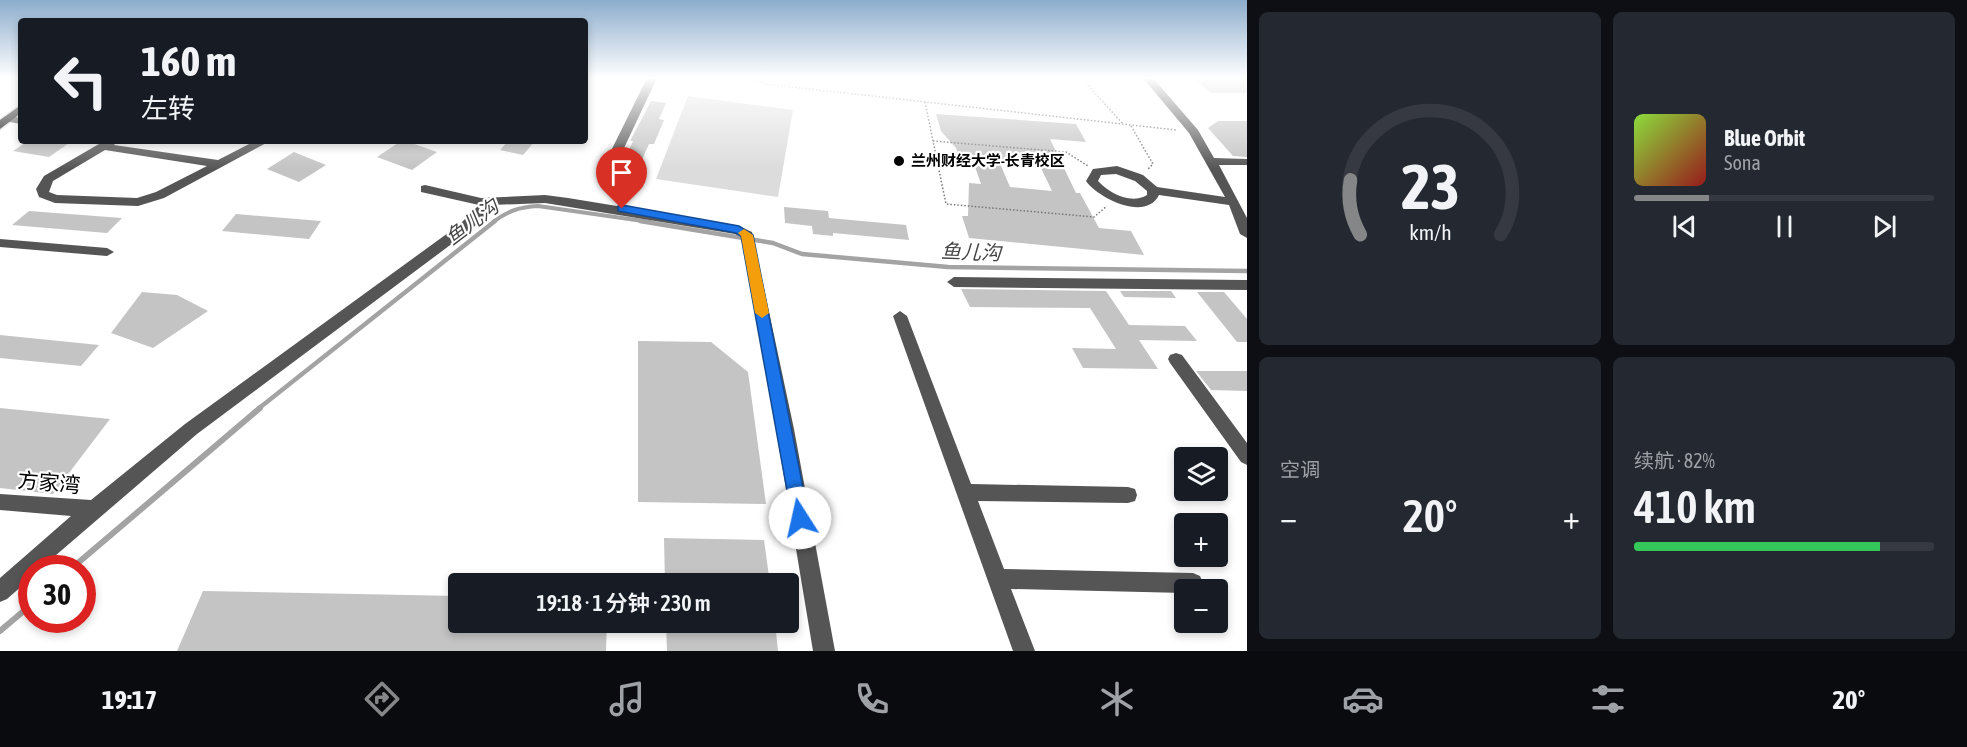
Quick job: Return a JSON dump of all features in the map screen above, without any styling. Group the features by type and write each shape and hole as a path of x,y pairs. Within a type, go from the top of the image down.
{"main road":[{"path":"4,122 18,110"}],"street":[{"path":"611,163 637,108"},
{"path":"1174,108 1194,132 1234,202 1247,234"},
{"path":"218,164 106,144 48,179 42,189 43,194 55,199 127,204 138,202 159,195 258,144"},
{"path":"1210,161 1247,162"},
{"path":"1153,190 1153,196 1149,200 1140,202 1116,199 1096,188 1092,181 1097,172 1117,170 1139,178 1153,190 1234,202"},
{"path":"426,189 488,202 545,200 579,203 739,230 748,240 785,429 824,651"},
{"path":"0,592 94,509 191,429 312,337 464,228 478,216 488,202"},
{"path":"0,243 107,252"},
{"path":"954,282 1247,285"},
{"path":"900,316 1024,651"},
{"path":"1176,359 1247,457"},
{"path":"966,492 1128,495"},
{"name":"方家湾","path":"0,502 94,509"},
{"path":"998,579 1174,583"}],"path":[{"path":"926,108 946,204 1094,217 1116,199"},
{"path":"982,108 1194,132"},
{"path":"1109,108 1123,124"},
{"path":"1130,125 1153,164 1139,178"},
{"path":"933,141 1066,152 1097,172"}],"shaded area":[{"path":"683,108 793,110 778,197 656,179"}],"building":[{"path":"647,108 664,108 659,119 664,120 654,144 649,144 640,164 624,162 633,141 630,141"},
{"path":"936,114 1076,124 1086,142 1050,139 1076,193 1080,193 1099,228 1131,231 1144,255 969,238 962,216 968,216 969,183 981,184 972,158 959,157 956,148 941,131","holes":["999,161 1039,164 1052,191 1010,187"]},
{"path":"1218,121 1247,121 1247,157 1233,156 1208,128"},
{"path":"24,144 68,144 49,157 13,151"},
{"path":"396,144 414,144 437,152 412,170 377,157"},
{"path":"505,144 532,144 523,155 500,150"},
{"path":"294,152 326,165 299,182 267,169"},
{"path":"784,207 828,211 829,218 906,225 909,240 833,233 833,236 813,234 812,226 785,223"},
{"path":"29,211 122,218 107,233 12,225"},
{"path":"236,214 321,221 309,239 222,231"},
{"path":"961,289 1106,291 1129,325 1185,326 1197,341 1139,340 1158,369 1083,368 1072,348 1116,349 1090,308 970,307"},
{"path":"1120,291 1171,291 1176,298 1124,297"},
{"path":"142,292 177,295 208,311 153,348 111,333"},
{"path":"1197,292 1224,292 1247,319 1247,342 1237,342"},
{"path":"0,335 99,345 81,366 0,358"},
{"path":"638,341 711,342 748,372 766,504 638,502"},
{"path":"1196,371 1247,371 1247,391 1211,390"},
{"path":"0,408 110,419 53,494 0,488"},
{"path":"664,538 764,540 768,573 665,573"},
{"path":"203,591 448,596 448,633 607,633 606,651 177,651"},
{"path":"666,633 776,633 778,651 667,651"}],"waterway":[{"name":"鱼儿沟","path":"493,222 514,210 538,206 650,222"},
{"name":"鱼儿沟","path":"258,409 495,221"},
{"name":"鱼儿沟","path":"640,221 773,243 802,254 948,267 1247,271"},
{"name":"鱼儿沟","path":"87,555 260,408"},
{"name":"鱼儿沟","path":"0,631 18,616"}],"slow traffic":[{"path":"744,233 747,235 762,313"}],"place":[{"name":"兰州财经大学-长青校区","path":"899,161"}],"route":[{"path":"622,209 739,230 747,235 800,518"}]}
